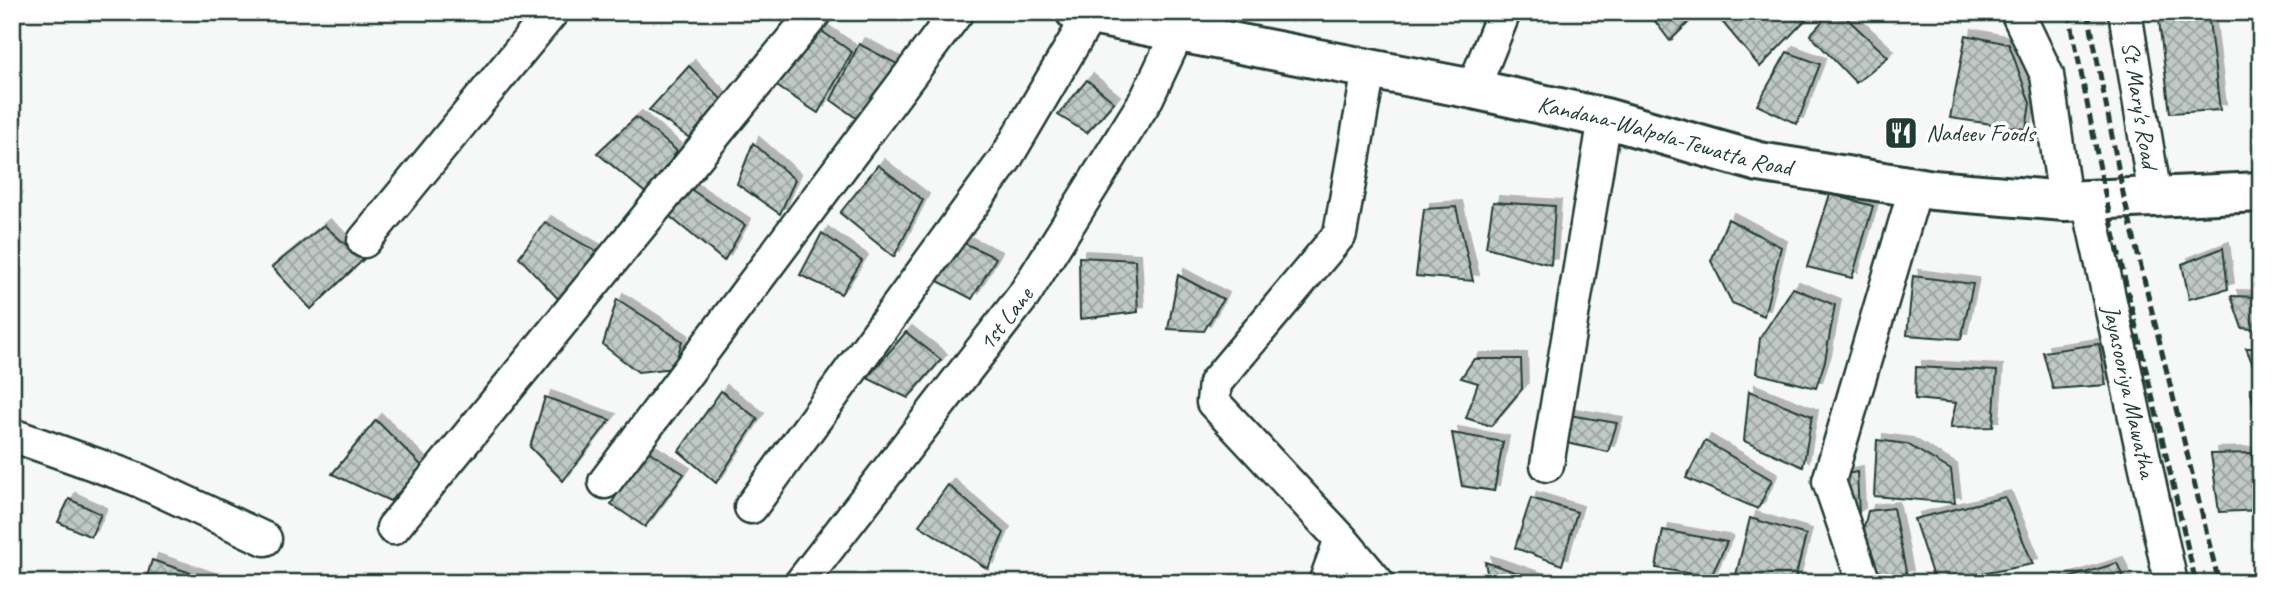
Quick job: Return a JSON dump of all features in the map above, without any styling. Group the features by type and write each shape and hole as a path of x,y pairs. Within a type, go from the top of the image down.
{"main road":[{"name":"Kandana-Walpola-Tewatta Road","path":"1083,13 1472,89 1605,118 1759,162 1933,190 2077,201 2261,192"}],"street":[{"path":"364,240 552,12"},
{"path":"393,528 815,12"},
{"path":"605,482 957,12"},
{"path":"1472,89 1504,12"},
{"name":"Jayasooriya Mawatha","path":"2017,12 2047,75 2171,583"},
{"name":"St Mary's Road","path":"2125,12 2155,197"},
{"path":"751,508 1006,158 1083,13"},
{"name":"1st Lane","path":"801,583 1024,295 1147,98 1178,32"},
{"path":"1369,69 1340,234 1215,383 1213,402 1341,539 1378,583"},
{"path":"1547,465 1605,118"},
{"path":"1864,583 1829,481 1916,186"},
{"path":"12,435 136,479 265,540"},
{"path":"1325,583 1341,539"}],"building":[{"path":"1648,12 1699,12 1670,41"},
{"path":"1714,12 1813,12 1760,67"},
{"path":"1831,12 1840,12 1888,57 1856,83 1810,35"},
{"path":"2158,12 2208,12 2220,110 2170,113"},
{"path":"817,28 852,52 818,113 772,83"},
{"path":"1966,35 2009,44 2030,103 2026,129 1950,118"},
{"path":"859,44 901,66 863,123 831,100"},
{"path":"1787,52 1820,64 1797,124 1757,105"},
{"path":"689,66 721,99 691,139 649,110"},
{"path":"1087,80 1114,102 1087,133 1058,115"},
{"path":"636,117 677,151 648,195 597,153"},
{"path":"753,143 795,180 780,214 737,184"},
{"path":"878,165 923,200 894,257 840,213"},
{"path":"687,187 745,225 724,261 668,215"},
{"path":"1830,194 1873,206 1852,278 1807,267"},
{"path":"1493,202 1555,206 1551,265 1486,247"},
{"path":"1456,207 1473,281 1416,276 1424,209"},
{"path":"1728,219 1781,247 1764,316 1732,303 1711,261"},
{"path":"545,222 597,252 561,302 519,257"},
{"path":"324,225 363,260 311,309 272,267"},
{"path":"822,233 862,261 841,294 800,275"},
{"path":"960,241 996,258 972,299 938,281"},
{"path":"2223,248 2228,289 2189,299 2182,264"},
{"path":"1079,257 1135,260 1138,312 1080,319"},
{"path":"1178,275 1223,299 1204,331 1168,329"},
{"path":"1913,276 1973,284 1961,339 1907,335"},
{"path":"1793,288 1835,305 1825,361 1816,388 1756,373 1760,338"},
{"path":"2231,296 2261,297 2261,330 2242,328"},
{"path":"617,299 682,341 674,368 638,372 603,345"},
{"path":"906,332 941,360 908,398 867,378"},
{"path":"2099,344 2106,385 2053,389 2043,352"},
{"path":"2246,348 2261,348 2261,377 2258,377"},
{"path":"1474,359 1521,359 1522,389 1491,426 1466,418 1478,383 1461,378"},
{"path":"1916,367 1997,371 1993,427 1950,428 1956,403 1915,399"},
{"path":"2261,387 2261,435 2250,388"},
{"path":"721,391 758,419 716,483 679,451"},
{"path":"1749,391 1812,416 1803,467 1744,441"},
{"path":"545,397 610,420 563,481 530,447"},
{"path":"1569,415 1617,423 1608,452 1562,442"},
{"path":"376,420 424,468 390,501 332,474"},
{"path":"1452,433 1503,442 1494,491 1462,486"},
{"path":"1877,440 1907,444 1951,470 1955,503 1874,496"},
{"path":"1705,441 1772,480 1758,509 1686,478"},
{"path":"645,449 684,474 645,527 611,504"},
{"path":"2252,453 2261,510 2219,512 2211,454"},
{"path":"1857,472 1859,514 1844,523 1841,475"},
{"path":"948,485 1004,533 988,569 919,525"},
{"path":"2005,497 2033,564 1935,583 1914,519"},
{"path":"1531,498 1577,512 1562,565 1515,548"},
{"path":"69,499 101,514 91,537 58,522"},
{"path":"1893,508 1907,576 1866,579 1859,548 1868,511"},
{"path":"1750,518 1806,535 1794,583 1734,583"},
{"path":"1663,530 1727,542 1711,577 1656,568"},
{"path":"152,560 221,583 145,583"},
{"path":"1485,562 1548,583 1489,583"},
{"path":"2117,563 2126,583 2053,583"}],"railway":[{"path":"2069,12 2106,199 2196,583"},
{"path":"2088,12 2124,198 2219,583"}],"place":[{"name":"Nadeev Foods","path":"1901,133"}]}
